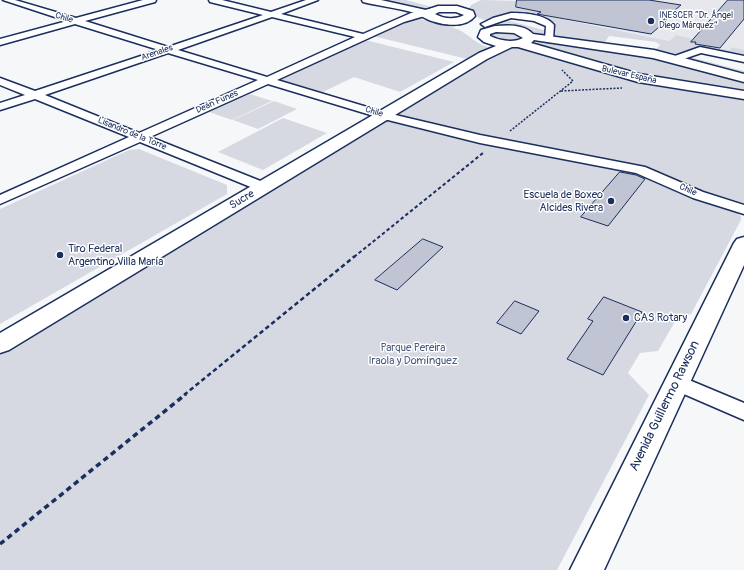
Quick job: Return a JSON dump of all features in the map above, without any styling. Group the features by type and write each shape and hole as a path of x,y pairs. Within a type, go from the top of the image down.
{"main road":[{"path":"367,0 422,13 454,10"},
{"path":"414,0 454,10 486,24 508,29"},
{"path":"454,10 464,26 486,45"},
{"path":"486,45 484,34 489,31 508,29"},
{"name":"Bulevar España","path":"508,29 549,39 649,53 744,78"},
{"name":"Sucre","path":"0,344 384,116 486,45 513,44 529,40 530,38 526,34"},
{"name":"Bulevar España","path":"486,45 513,44 638,78 744,96"},
{"name":"Avenida Guillermo Rawson","path":"587,570 744,243"}],"street":[{"name":"Chile","path":"7,0 384,116 496,142 640,170 698,195 744,210"},
{"path":"0,42 152,0"},
{"path":"213,0 364,37"},
{"name":"Arenales","path":"0,107 314,0"},
{"name":"Deán Funes","path":"0,200 401,20 422,13"},
{"path":"486,24 514,15 543,21 550,25 549,39"},
{"path":"674,59 700,50 744,59"},
{"name":"Lisandro de la Torre","path":"0,81 263,187"},
{"path":"677,383 744,412"}],"path":[{"path":"0,544 573,80 559,66"},
{"path":"560,91 629,88"}],"shaded area":[{"path":"576,0 744,0 744,50 732,47 729,50 695,44 700,37 696,36 693,39 676,35 669,41 569,20 583,12"}],"green space":[{"path":"376,0 406,0 432,7 420,9"},
{"path":"481,0 524,1 514,7 541,12 538,14 669,41 676,35 693,39 696,36 701,37 695,44 729,50 732,47 744,50 744,57 707,50 675,56 612,44 655,50 660,45 656,42 609,36 603,45 558,37 553,35 554,26 518,15 487,21 479,18 469,8 471,5"},
{"path":"416,17 459,30 480,44 488,47 467,59 373,36"},
{"path":"503,19 547,31 546,35 492,23"},
{"path":"499,31 513,32 522,36 518,40 502,41 490,36 492,33"},
{"path":"365,40 454,62 400,92 354,77 323,92 277,79"},
{"path":"537,40 637,53 744,80 744,93 648,78 529,44"},
{"name":"Parque Pereira Iraola y Domínguez","path":"512,47 520,47 634,81 744,98 744,204 741,205 638,172 731,209 741,216 741,220 691,314 677,318 658,351 640,353 628,373 649,395 557,570 0,570 0,355 487,58"},
{"path":"686,56 744,71 744,75 683,58"},
{"path":"250,94 272,101 232,120 209,112"},
{"path":"274,101 297,109 258,129 233,120"},
{"path":"283,118 327,133 263,170 218,152"},
{"path":"139,149 227,185 227,194 0,324 0,209 129,150"}],"building":[{"path":"517,0 649,0 681,5 663,20 667,20 651,34 537,14 541,12 516,7"},
{"path":"728,0 744,0 744,19 720,48 691,42"},
{"name":"Escuela de Boxeo Alcides Rivera","path":"620,172 636,175 645,179 608,226 581,217"},
{"path":"423,239 443,247 397,290 375,280"},
{"path":"604,297 642,312 603,375 567,359 593,321 588,319"},
{"path":"515,301 539,311 521,334 497,323"}],"place":[{"name":"INESCER “Dr. Ángel Diego Márquez”","path":"651,21"},
{"name":"Escuela de Boxeo Alcides Rivera","path":"611,201"},
{"name":"Tiro Federal Argentino Villa María","path":"60,255"},
{"name":"CAS Rotary","path":"626,318"}]}
